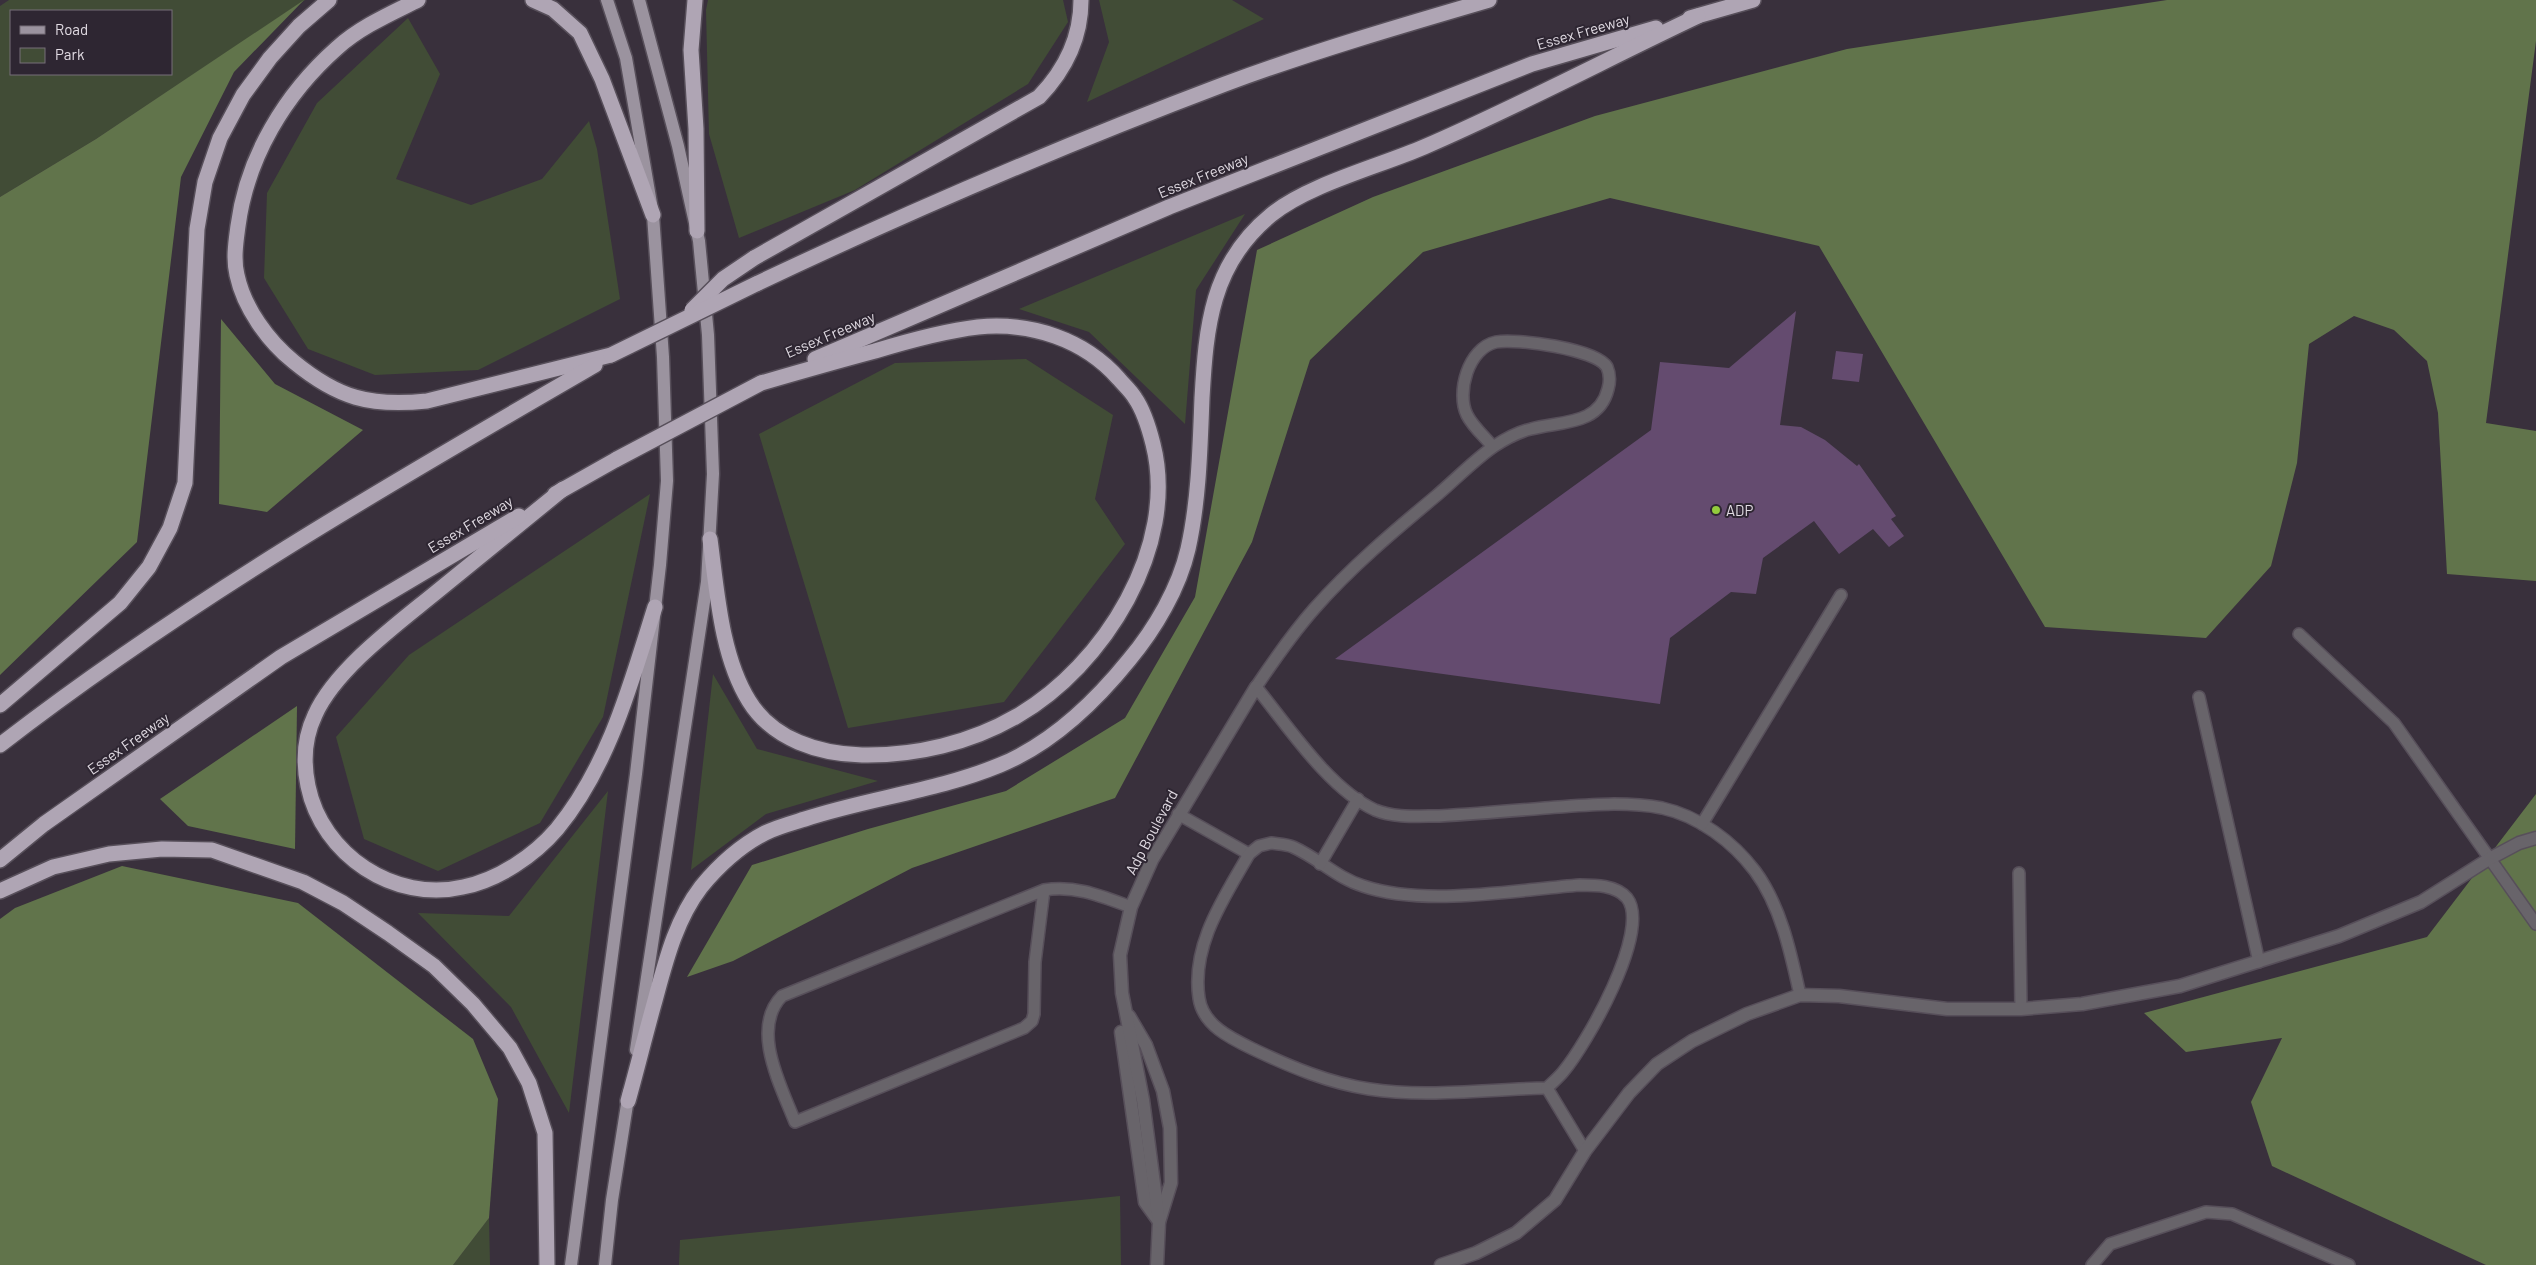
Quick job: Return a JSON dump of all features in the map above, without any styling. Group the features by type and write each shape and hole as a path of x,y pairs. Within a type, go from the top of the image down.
{"highway":[{"path":"0,705 120,603 149,567 170,528 185,483 197,230 205,182 220,138 243,95 287,38 330,0"},
{"path":"418,0 373,22 338,47 306,78 282,110 263,144 248,175 235,245 237,275 252,312 276,348 315,379 342,393 370,402 399,404 427,401 611,356"},
{"path":"532,0 553,9 580,33 602,80 653,215"},
{"path":"695,0 691,50 696,129 697,231"},
{"path":"686,317 723,278 754,258 1039,97 1054,82 1068,57 1077,33 1081,0"},
{"path":"0,745 162,627 338,516 611,356 686,317 889,221 1226,84 1391,28 1488,0"},
{"name":"Essex Freeway","path":"0,860 44,824 281,657 563,489 761,383 1169,207 1532,64 1753,0"},
{"path":"628,1101 664,969 677,929 700,889 731,855 767,832 825,812 934,787 999,766 1032,749 1097,698 1133,656 1155,624 1173,591 1187,553 1195,510 1206,342 1211,308 1233,258 1247,239 1271,214 1301,196 1426,146 1698,16"},
{"path":"710,539 721,622 737,677 750,704 777,731 812,749 848,755 892,756 931,748 976,736 1018,716 1055,690 1085,661 1114,622 1137,581 1151,538 1158,498 1155,452 1149,428 1135,398 1109,368 1081,347 1054,335 1026,328 979,327 913,340 761,383"},
{"path":"563,489 380,638 351,667 315,713 304,751 306,776 310,798 337,846 364,868 402,885 426,890 462,888 478,883 518,863 557,829 601,760 627,692 655,607"},
{"path":"0,891 53,867 108,854 162,849 212,850 303,882 343,904 388,933 434,966 473,1004 510,1048 529,1083 545,1133 547,1265"}],"main road":[{"path":"571,1265 655,607 667,481 663,357 653,215 626,58 607,0"},
{"path":"605,1265 707,582 713,474 708,335 697,231 678,146 640,0"}],"street":[{"name":"Adp Boulevard","path":"1159,1222 1145,1202 1120,1035 1124,1007 1120,955 1131,908 1152,860 1256,687"},
{"path":"1441,1265 1476,1253 1516,1233 1555,1200 1585,1151 1629,1093 1657,1064 1692,1041 1746,1014 1800,995 1838,996 1947,1009 2021,1009 2082,1004 2180,986 2339,936 2421,902 2489,859 2520,842 2536,838"},
{"name":"Adp Boulevard","path":"1124,1007 1146,1045 1153,1063 1163,1091 1170,1128 1171,1183 1159,1222 1157,1265"}],"lane":[{"path":"1493,447 1467,416 1463,404 1467,372 1475,357 1485,348 1494,343 1512,342 1572,350 1598,358 1606,366 1609,375 1606,397 1594,413 1585,419 1528,429 1493,447 1354,568 1315,608 1290,638 1256,687 1336,783 1376,810 1408,816 1439,816 1626,804 1664,809 1702,824 1732,846 1755,872 1773,903 1786,940 1800,995"},
{"path":"1702,824 1841,595"},
{"path":"2299,634 2394,724 2536,924"},
{"path":"2199,697 2259,962"},
{"path":"1320,864 1358,799"},
{"path":"1178,814 1249,854"},
{"path":"1271,843 1292,847 1363,886 1393,894 1432,897 1599,885 1612,888 1626,897 1632,906 1633,921 1624,960 1611,992 1579,1050 1564,1072 1547,1088 1404,1092 1369,1089 1327,1080 1288,1066 1238,1042 1217,1029 1206,1015 1199,1000 1198,980 1201,953 1219,906 1249,854 1258,846 1271,843"},
{"path":"2019,873 2021,1009"},
{"path":"1044,890 1035,962 1034,1014 1032,1021 1024,1028 795,1122 768,1046 771,1012 782,996 1044,890 1062,887 1081,890 1131,908"},
{"path":"1547,1088 1585,1151"},
{"path":"2092,1265 2110,1244 2206,1212 2232,1214 2349,1265"}],"green space":[{"path":"9,0 305,0 96,139 0,197 0,6"},
{"path":"304,0 234,72 181,177 137,542 0,675 0,197 96,139"},
{"path":"708,0 1063,0 1068,22 1028,84 855,190 739,238 709,134 706,10"},
{"path":"1099,0 1232,0 1264,19 1087,102 1109,42"},
{"path":"2167,0 2536,0 2536,41 2486,423 2536,431 2536,581 2447,574 2438,413 2427,361 2394,330 2354,316 2309,344 2297,463 2271,566 2206,638 2045,627 1819,246 1610,198 1423,252 1310,360 1252,542 1115,798 912,868 733,961 687,977 752,865 868,829 1006,791 1125,718 1195,597 1257,250 1373,197 1595,116 1847,49"},
{"path":"408,18 440,74 396,179 471,205 542,179 589,121 597,149 620,299 478,370 375,375 308,349 264,278 267,193 317,103"},
{"path":"1245,214 1196,290 1185,424 1089,332 1019,309"},
{"path":"221,319 275,384 363,430 267,512 219,504"},
{"path":"1026,359 1113,415 1095,499 1125,544 1004,702 848,728 759,434 895,363"},
{"path":"650,494 603,717 540,823 438,871 364,839 336,737 409,655"},
{"path":"713,674 757,749 878,781 766,814 691,870"},
{"path":"297,706 295,849 188,826 160,799"},
{"path":"608,791 569,1113 511,1007 418,913 509,916"},
{"path":"2536,794 2536,1265 2486,1265 2272,1166 2251,1102 2282,1038 2186,1052 2144,1013 2427,937"},
{"path":"122,866 298,903 473,1039 498,1099 489,1218 453,1265 0,1265 0,919 15,908"},
{"path":"1120,1196 1121,1265 679,1265 680,1240"},
{"path":"489,1218 490,1265 453,1265"}],"building":[{"name":"ADP","path":"1796,311 1780,425 1801,427 1825,440 1857,466 1859,464 1896,516 1891,519 1904,536 1889,547 1873,529 1839,554 1814,521 1763,558 1756,594 1731,592 1670,638 1660,704 1335,659 1651,430 1660,362 1729,368"},
{"path":"1836,351 1863,354 1859,382 1832,379"}],"place":[{"name":"ADP","path":"1716,510"}]}
